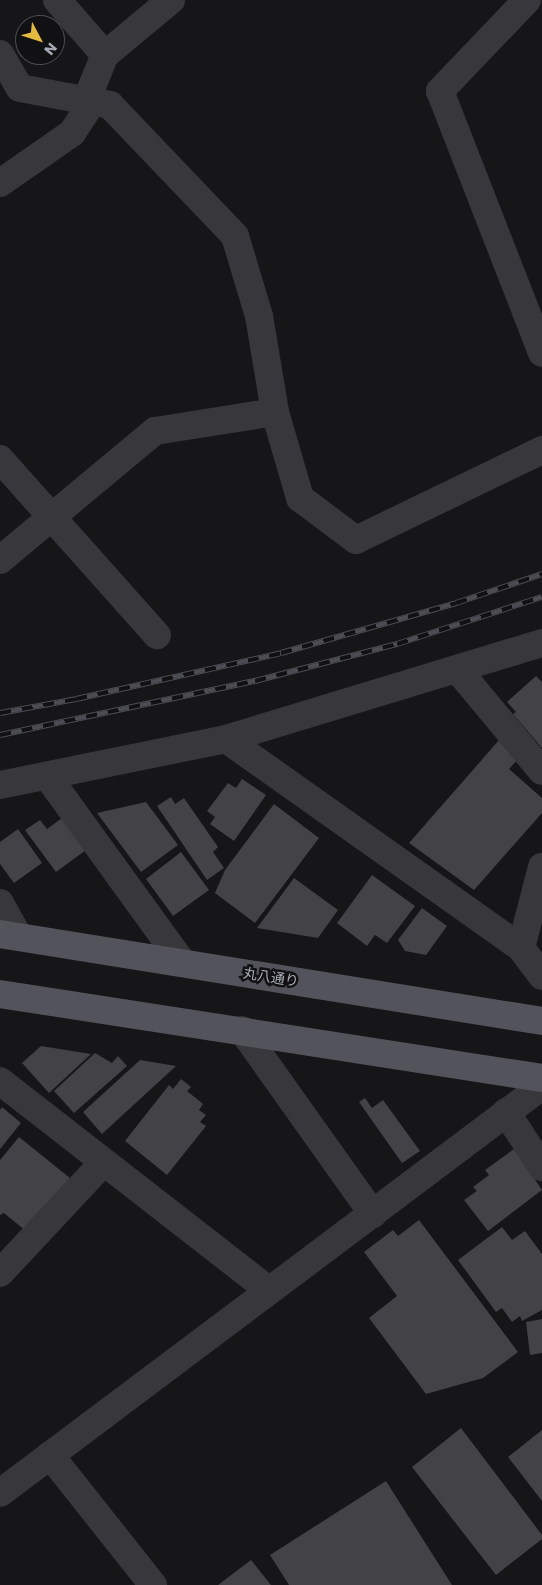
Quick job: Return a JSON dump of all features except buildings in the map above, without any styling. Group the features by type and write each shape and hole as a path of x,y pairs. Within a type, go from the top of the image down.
{"main road":[{"name":"丸八通り","path":"9,935 542,1021"},
{"path":"0,994 542,1078"}],"street":[{"path":"57,0 105,55"},
{"path":"0,183 72,133 89,104 90,89 105,55 172,0"},
{"path":"526,0 440,91 542,353"},
{"path":"0,54 20,88 89,104 110,106 235,236 259,316 275,412 300,498 356,540 542,450"},
{"path":"0,560 155,431 275,412"},
{"path":"0,459 157,635"},
{"path":"2,781 48,777 226,739 542,643"},
{"path":"458,670 542,771"},
{"path":"226,739 521,948 542,976"},
{"path":"48,777 182,962"},
{"path":"521,948 542,868"},
{"path":"0,903 9,935"},
{"path":"242,1030 374,1214"},
{"path":"0,1081 103,1164 268,1290"},
{"path":"0,1493 542,1086"},
{"path":"506,1112 542,1167"},
{"path":"0,1273 103,1164"},
{"path":"50,1455 153,1585"}],"railway":[{"path":"0,713 76,699 281,653 456,603 542,574"},
{"path":"0,735 255,681 397,644 542,597"}]}
